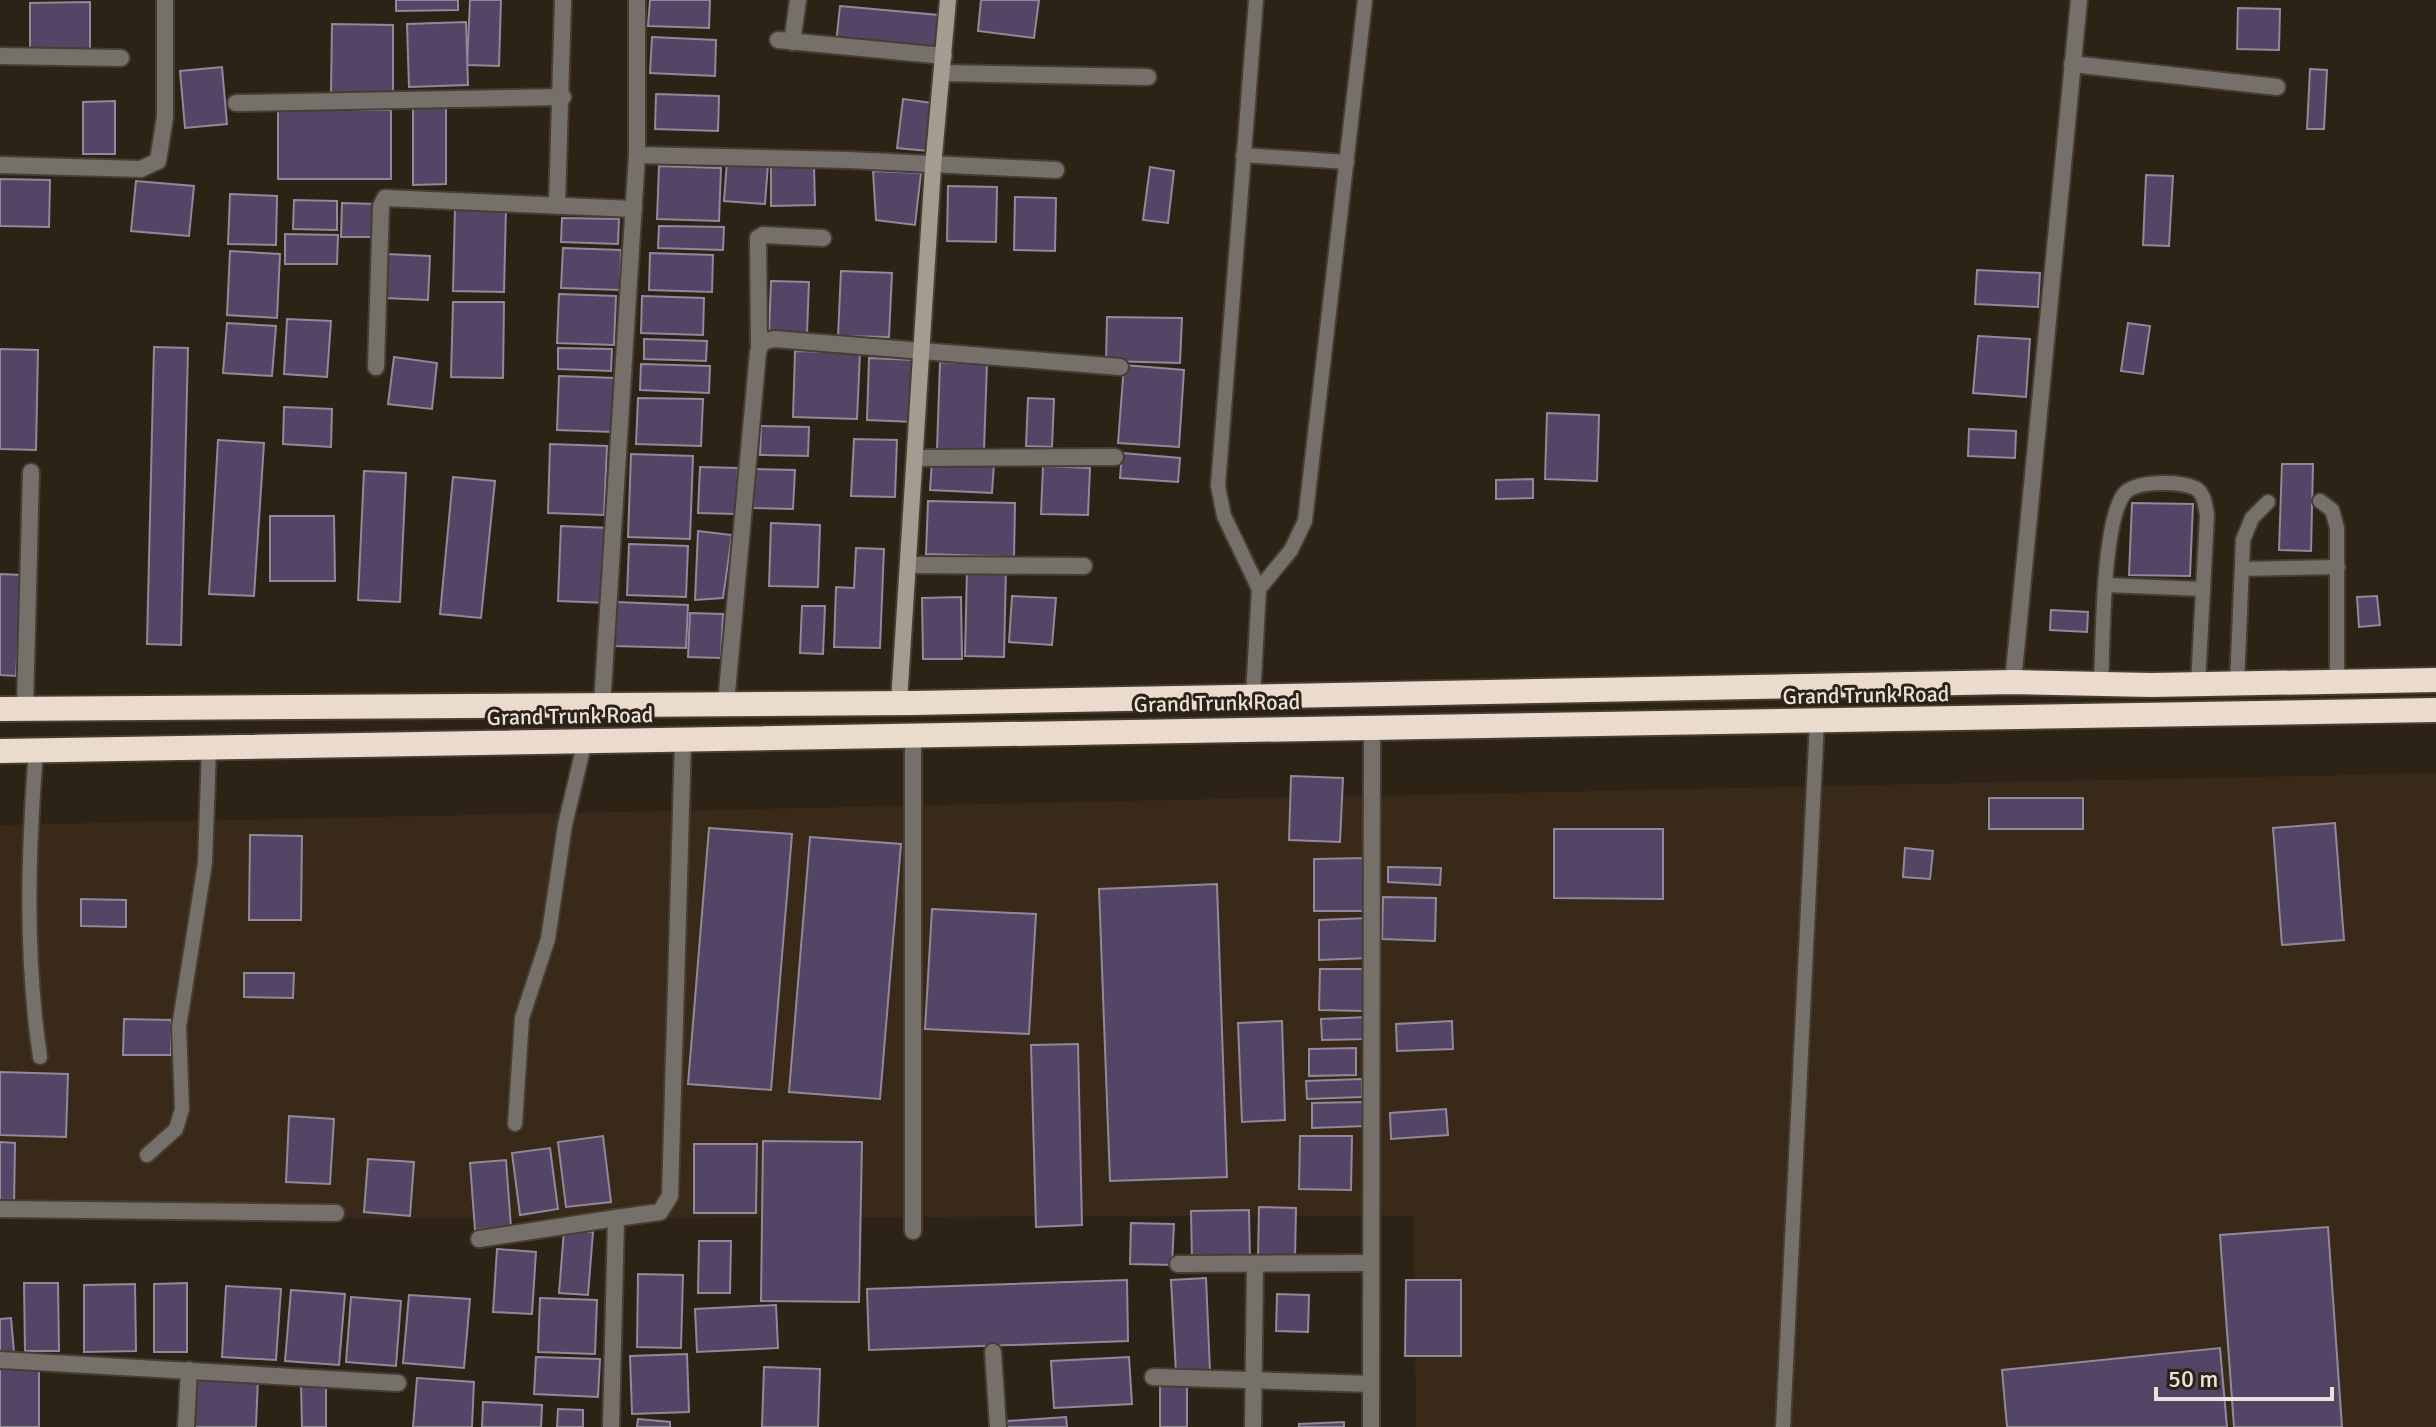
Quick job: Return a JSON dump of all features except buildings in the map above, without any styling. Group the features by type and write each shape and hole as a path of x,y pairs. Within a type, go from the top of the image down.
{"highway":[{"name":"Grand Trunk Road","path":"0,709 899,702 2013,682 2198,684 2436,680"},
{"name":"Grand Trunk Road","path":"0,751 2436,710"}],"street":[{"path":"0,165 141,169 158,161 165,117 165,0"},
{"path":"557,204 563,97 563,0"},
{"path":"602,705 637,155 637,0"},
{"path":"798,0 785,41 944,64 1148,77"},
{"path":"899,702 933,167 948,0"},
{"path":"2013,682 2079,0"},
{"path":"0,56 121,58"},
{"path":"2072,64 2277,87"},
{"path":"236,103 563,97"},
{"path":"637,155 849,160 933,167 1056,170"},
{"path":"376,367 381,206 385,198 634,209"},
{"path":"726,703 759,347 758,238 763,235 823,238"},
{"path":"759,347 762,342 774,339 1120,367"},
{"path":"916,458 1115,457"},
{"path":"25,708 31,472"},
{"path":"908,565 1084,566"},
{"path":"1371,1427 1372,726"},
{"path":"913,736 913,1231"},
{"path":"479,1239 660,1212 670,1196 683,740"},
{"path":"0,1209 336,1213"},
{"path":"611,1427 616,1218"},
{"path":"1178,1264 1370,1263"},
{"path":"1253,1427 1255,1264"},
{"path":"993,1352 998,1427"},
{"path":"0,1360 398,1383"},
{"path":"186,1427 189,1370"},
{"path":"1153,1377 1371,1384"}],"lane":[{"path":"1253,696 1259,589 1224,516 1218,486 1256,0"},
{"path":"1259,589 1291,550 1305,521 1365,0"},
{"path":"1243,155 1347,162"},
{"path":"2101,684 2107,585 2115,521 2126,491 2139,485 2196,488 2203,496 2207,515 2198,684"},
{"path":"2320,501 2332,510 2337,528 2337,681"},
{"path":"2237,683 2243,540 2252,518 2268,502"},
{"path":"2242,569 2338,567"},
{"path":"2107,585 2202,589"},
{"path":"1783,1427 1817,721"},
{"path":"515,1124 522,1018 543,959 572,788 585,741"},
{"path":"147,1155 176,1129 182,1109 179,1027 205,863 209,748"},
{"path":"36,751 29,862 32,1001 40,1057"}],"shaded area":[{"path":"2436,773 2436,1427 1416,1427 1413,1216 0,1219 0,825"}]}
